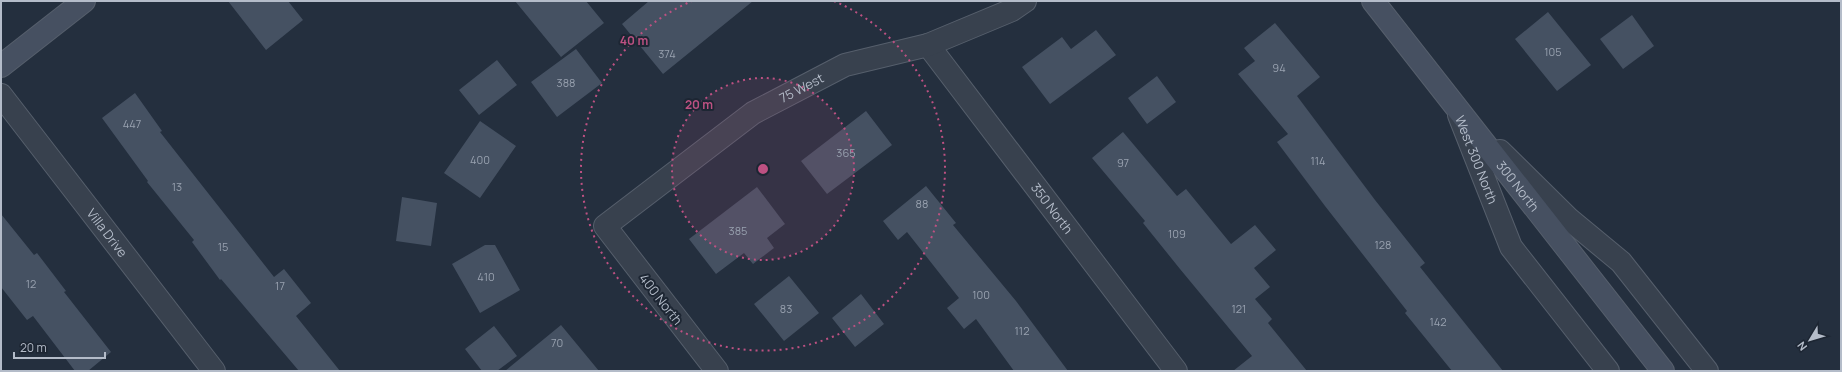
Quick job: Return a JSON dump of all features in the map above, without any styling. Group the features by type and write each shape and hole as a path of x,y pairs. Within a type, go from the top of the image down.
{"main road":[{"path":"1,66 84,1"},
{"name":"300 North","path":"1373,1 1663,371"}],"street":[{"name":"75 West","path":"605,226 753,113 845,65 928,45 1012,10 1025,1"},
{"name":"350 North","path":"928,45 1176,371"},
{"name":"Villa Drive","path":"1,94 214,371"},
{"name":"West 300 North","path":"1457,108 1511,247 1608,371"},
{"name":"West 300 North","path":"1457,108 1569,219 1621,262 1707,371"},
{"name":"400 North","path":"605,226 717,371"}],"building":[{"path":"228,1 288,1 303,20 266,50"},
{"path":"515,1 586,1 604,23 561,57"},
{"path":"649,1 753,1 663,74 622,24"},
{"path":"1548,12 1591,65 1557,91 1515,39"},
{"path":"1632,15 1654,46 1623,69 1600,39"},
{"path":"1275,23 1320,77 1297,96 1375,200 1425,263 1420,267 1503,371 1452,371 1405,313 1407,311 1277,142 1288,134 1238,74 1255,61 1244,48"},
{"path":"1096,30 1116,55 1050,104 1022,67 1062,37 1071,49"},
{"path":"576,49 602,83 557,117 531,82"},
{"path":"497,60 517,85 479,115 459,90"},
{"path":"1157,76 1176,102 1147,124 1128,98"},
{"path":"135,93 162,131 160,132 274,277 284,269 311,303 296,316 340,371 299,371 221,279 220,280 192,242 194,240 147,182 148,181 102,118"},
{"path":"866,111 892,145 827,194 801,161"},
{"path":"480,121 516,146 480,198 444,173"},
{"path":"1123,132 1177,196 1186,189 1231,244 1255,225 1276,250 1254,268 1270,287 1255,299 1272,319 1268,323 1307,371 1233,371 1252,356 1143,223 1145,221 1092,158"},
{"path":"926,186 956,223 953,225 1016,301 1068,371 1014,371 976,319 964,329 947,308 959,298 907,232 898,240 883,221"},
{"path":"757,187 785,224 767,238 774,248 753,264 744,253 716,274 689,239"},
{"path":"402,197 437,203 431,246 396,241"},
{"path":"1,214 34,255 37,253 66,291 64,292 111,352 88,371 75,371 33,316 27,320 1,287"},
{"path":"485,245 495,245 520,290 480,313 452,264"},
{"path":"789,276 819,313 784,341 754,304"},
{"path":"861,294 884,324 855,347 832,318"},
{"path":"561,325 599,371 505,371"},
{"path":"494,326 517,356 497,371 482,371 465,349"}]}
